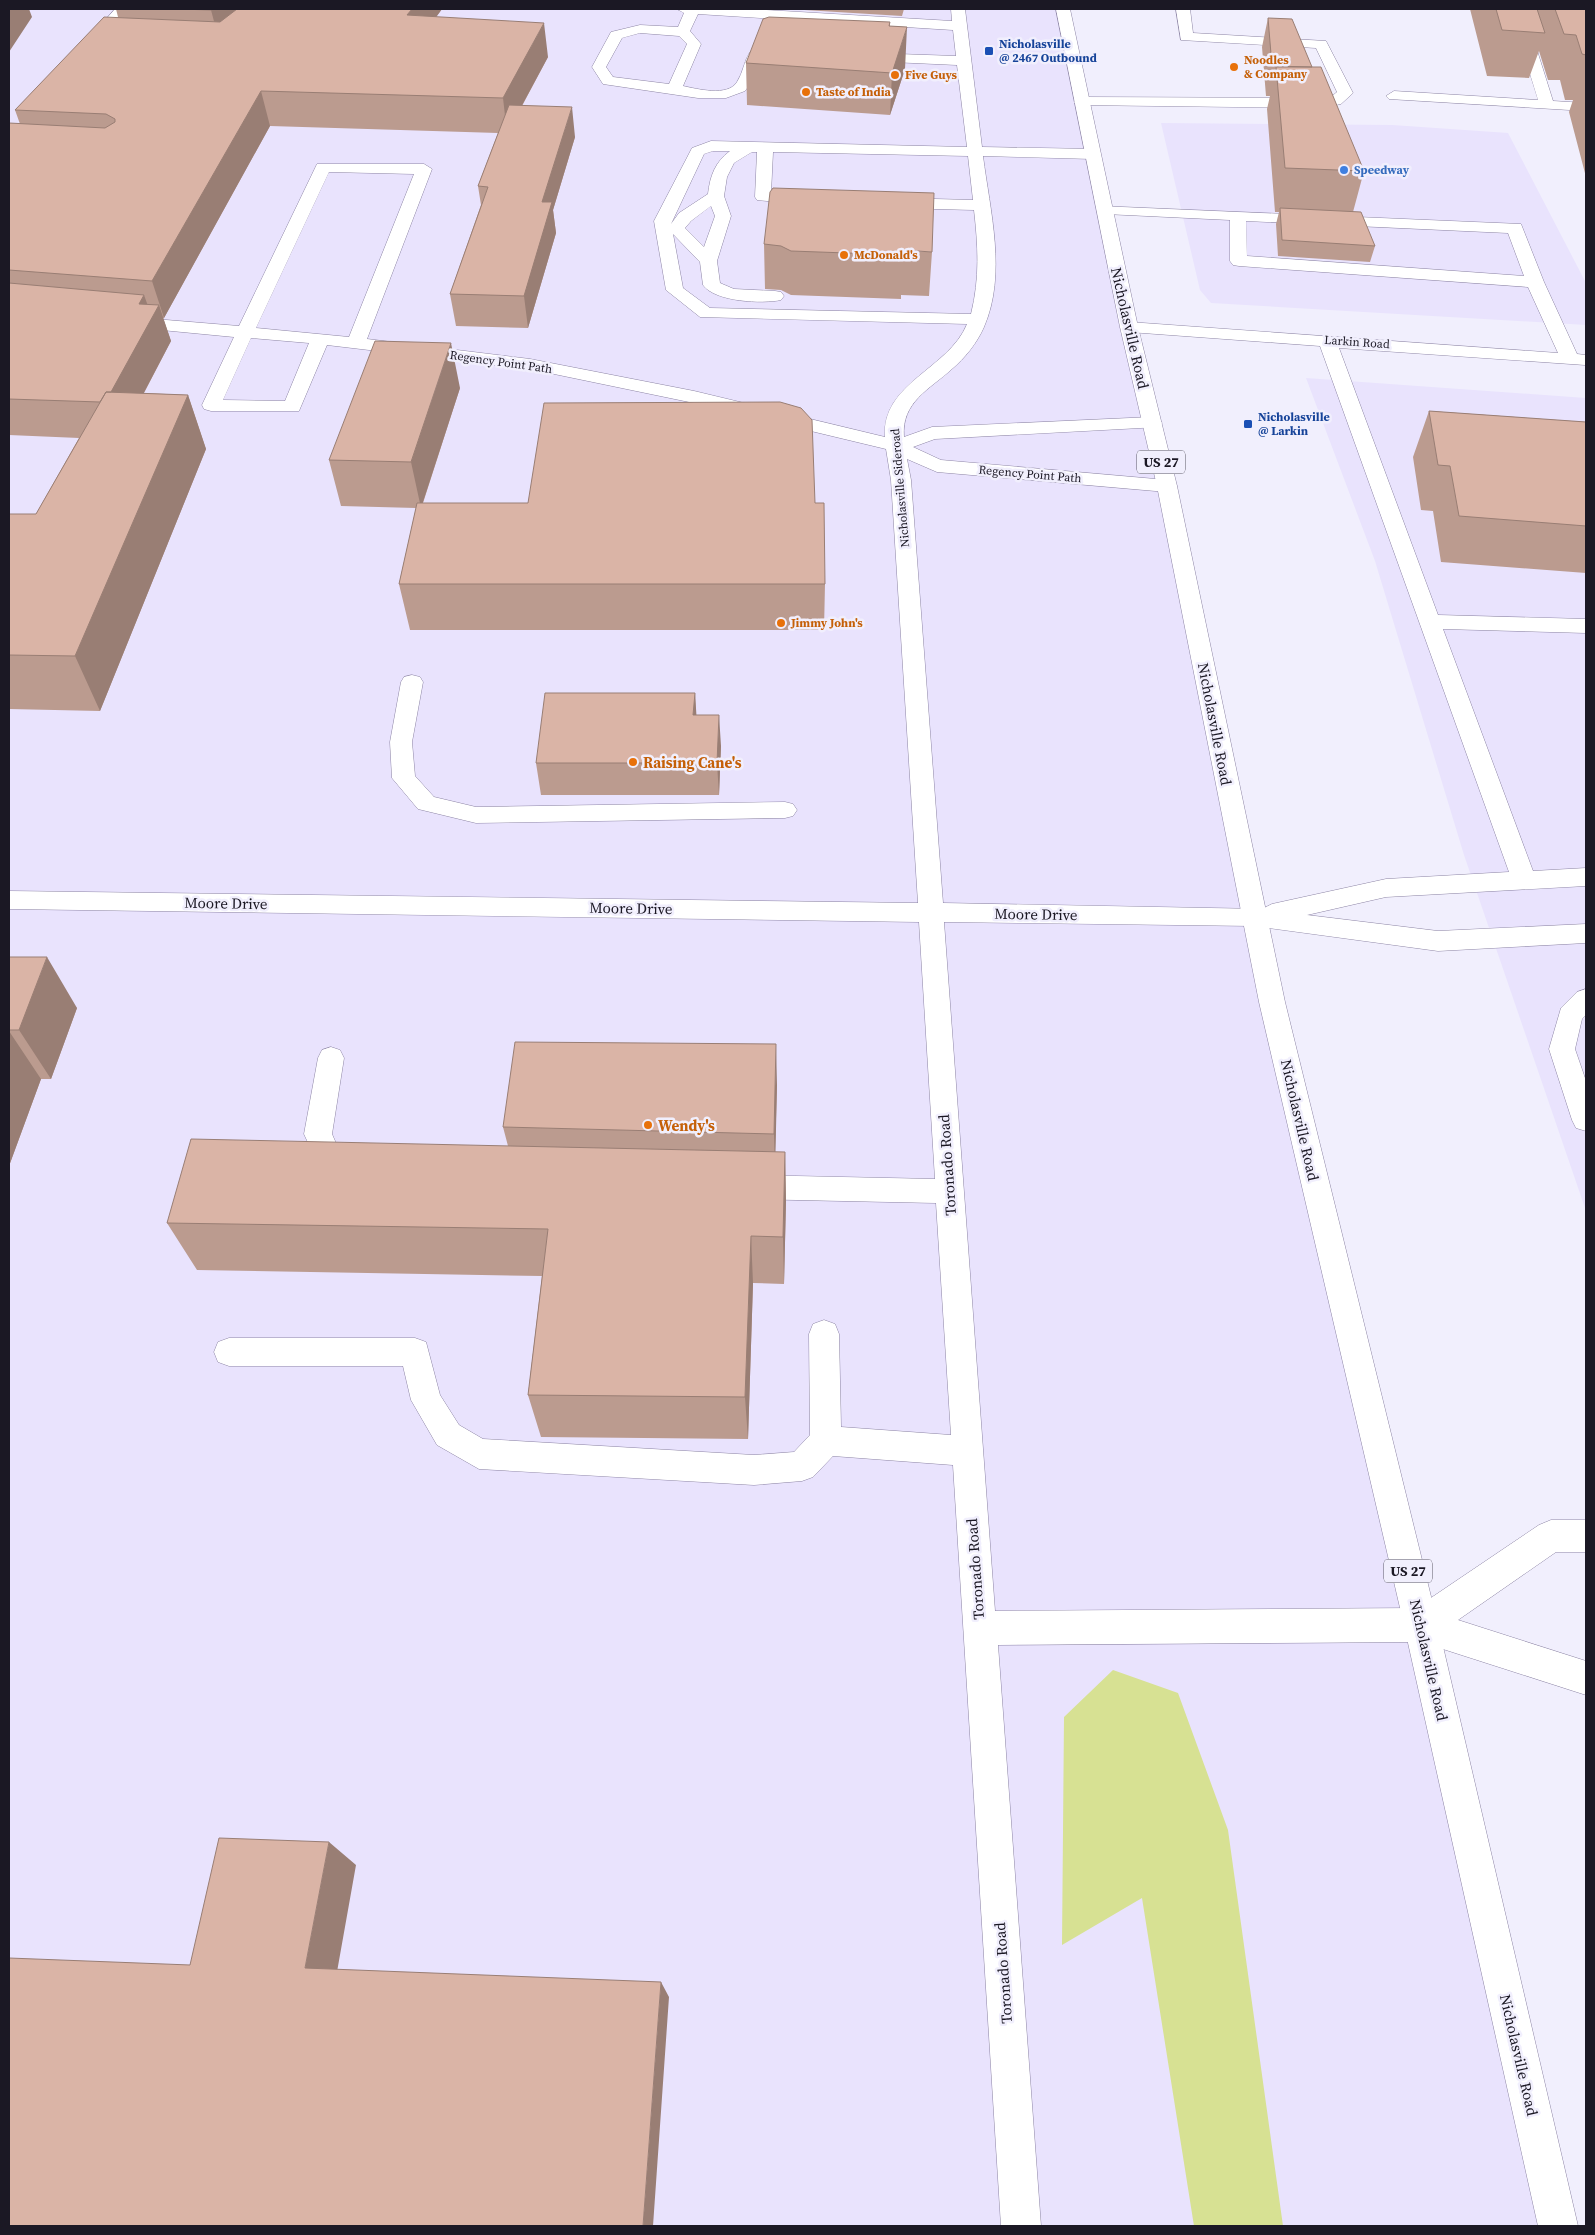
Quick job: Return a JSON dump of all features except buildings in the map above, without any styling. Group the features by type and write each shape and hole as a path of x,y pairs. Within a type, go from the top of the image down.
{"street":[{"path":"111,45 92,44 122,9"},
{"path":"684,9 778,14 959,17"},
{"path":"683,32 692,9"},
{"name":"Nicholasville Road","path":"1064,9 1129,327 1167,486 1276,1021 1421,1625 1558,2226"},
{"path":"1082,102 1321,103 1336,101 1345,92 1320,44 1186,37 1182,9"},
{"path":"1528,9 1518,9 1547,105"},
{"path":"674,89 694,44 683,32 640,29 616,35 599,67 608,81 714,94 733,93 742,87 755,55 773,46 778,14"},
{"name":"Nicholasville Sideroad","path":"929,912 901,480 894,422 901,405 913,388 947,364 970,337 981,311 987,253 959,17"},
{"path":"857,57 964,61"},
{"path":"1394,96 1586,107"},
{"path":"981,311 706,313 675,290 662,221 698,150 711,146 1093,154"},
{"path":"758,146 729,158 720,168 716,196 723,216 708,261 712,285 722,292 739,295 788,297"},
{"path":"758,146 763,197 827,201"},
{"path":"320,339 292,408 211,405 323,167 424,169 356,344"},
{"path":"708,261 676,228 685,217 716,196"},
{"path":"876,202 981,205"},
{"path":"1105,209 1515,228 1535,282 1578,359"},
{"path":"1238,215 1239,262 1535,282"},
{"path":"886,300 981,311"},
{"name":"Regency Point Path","path":"117,321 320,339 530,364 694,397 897,446 937,466 1167,486"},
{"name":"Larkin Road","path":"1129,327 1578,359"},
{"path":"1327,340 1524,880"},
{"path":"897,446 932,433 1152,423"},
{"path":"1430,622 1586,626"},
{"path":"412,682 401,742 404,778 426,803 476,815 785,810"},
{"path":"1254,916 1386,888 1586,877"},
{"name":"Moore Drive","path":"9,900 1254,916"},
{"name":"Toronado Road","path":"929,912 1021,2226"},
{"path":"1254,916 1438,941 1586,934"},
{"path":"1586,999 1570,1015 1562,1050 1586,1120"},
{"path":"330,1058 318,1134 333,1167 370,1174"},
{"path":"726,1187 949,1191"},
{"path":"229,1352 415,1352 426,1400 448,1434 479,1454 754,1470 802,1466 826,1441 824,1334"},
{"path":"826,1441 967,1451"},
{"path":"1421,1625 1551,1536 1586,1536"},
{"path":"979,1628 1421,1625 1586,1678"}],"shaded area":[{"path":"9,9 1062,9 1421,1625 1558,2226 9,2226"},
{"path":"1161,123 1392,125 1508,133 1586,283 1586,325 1211,303 1200,290"},
{"path":"1306,378 1586,398 1586,1211 1464,855 1375,561"}],"green space":[{"path":"1113,1670 1178,1693 1228,1830 1283,2226 1194,2226 1142,1898 1062,1945 1064,1717"}],"place":[{"name":"Nicholasville @ 2467 Outbound","path":"989,51"},
{"name":"Noodles & Company","path":"1234,67"},
{"name":"Five Guys","path":"895,75"},
{"name":"Taste of India","path":"806,92"},
{"name":"Speedway","path":"1344,170"},
{"name":"McDonald's","path":"844,255"},
{"name":"Nicholasville @ Larkin","path":"1248,424"},
{"name":"Jimmy John's","path":"781,623"},
{"name":"Raising Cane's","path":"633,762"},
{"name":"Wendy's","path":"648,1125"}]}
